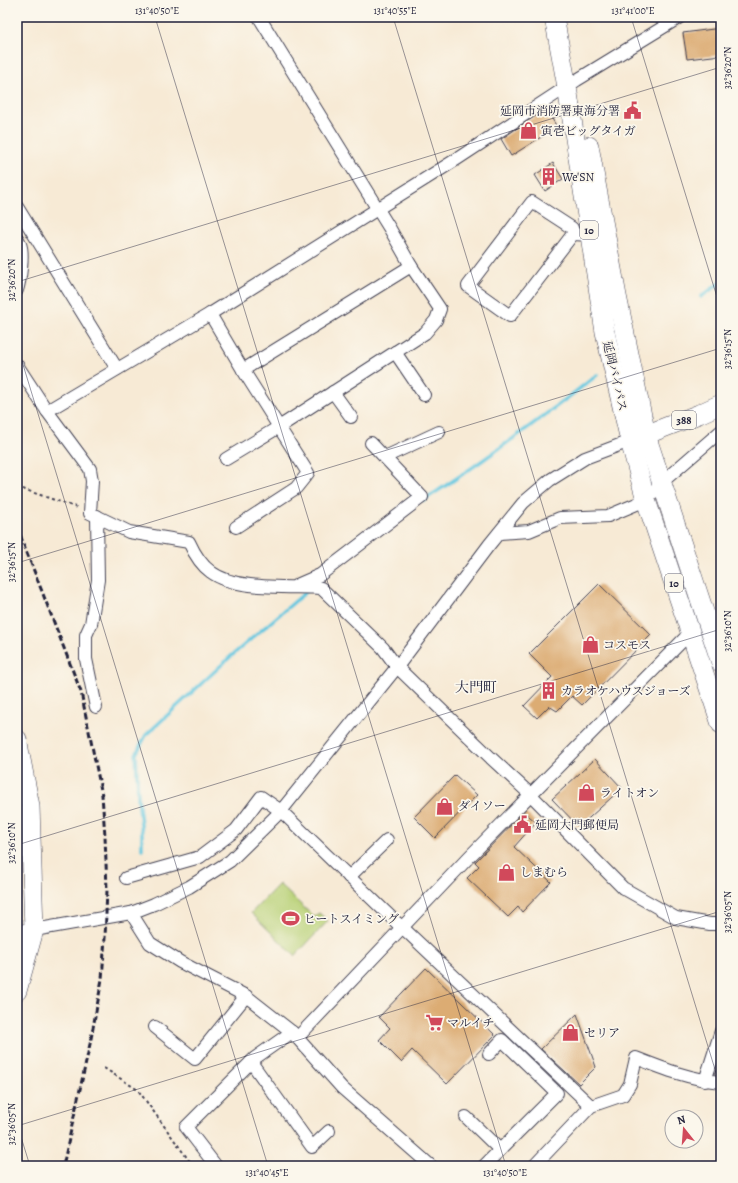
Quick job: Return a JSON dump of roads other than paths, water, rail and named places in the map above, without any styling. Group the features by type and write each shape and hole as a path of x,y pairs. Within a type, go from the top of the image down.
{"main road":[{"name":"延岡バイパス","path":"554,17 572,84 617,296 646,500 721,724"},
{"name":"延岡バイパス","path":"567,17 582,235 605,332 638,438 661,484 721,663"},
{"name":"388","path":"638,438 721,404"},
{"path":"17,739 30,806 25,932 17,990"}],"street":[{"path":"226,459 279,427 425,333 436,320 440,309 411,266 298,77 259,17"},
{"path":"47,412 210,314 680,17"},
{"path":"532,202 582,235 510,316 468,286 532,202"},
{"path":"17,207 118,369"},
{"path":"17,238 21,245 19,284 17,290"},
{"path":"243,370 411,266"},
{"path":"210,314 243,370 308,473 296,488 236,527"},
{"path":"395,352 424,395"},
{"path":"17,365 47,412 90,469 98,580 91,624 86,635 86,659 96,707"},
{"path":"333,392 351,417"},
{"path":"499,533 529,531 560,518 608,516 646,500 661,484 721,431"},
{"path":"385,457 439,432"},
{"path":"25,932 130,912 154,904 189,887 230,861 281,811 397,667 523,503 550,480 585,458 638,438"},
{"path":"297,587 320,575 422,496 371,442"},
{"path":"94,514 129,532 188,542 196,557 210,572 223,579 241,584 321,588 383,648 397,667 530,794 623,888 676,918 710,924 721,924"},
{"path":"216,1166 186,1127 255,1058 294,1035 691,632"},
{"path":"126,878 200,858 236,830 261,797 281,811 590,1106"},
{"path":"349,877 387,840"},
{"path":"130,912 150,943 180,962 246,996 294,1035 342,1088 431,1166"},
{"path":"155,1027 195,1059 246,996"},
{"path":"705,1081 721,1031"},
{"path":"484,1166 558,1093 502,1040 489,1054"},
{"path":"534,1166 590,1106 623,1095 630,1084 636,1058 665,1069 705,1081 721,1082"},
{"path":"251,1062 312,1147 329,1131"},
{"path":"466,1117 500,1150"}],"waterway":[{"path":"701,297 721,282"},
{"path":"424,500 555,408 597,375"},
{"path":"142,849 136,754 146,735 229,658 307,591"}],"railway":[{"path":"17,527 81,692 102,795 105,836 107,890 102,979 90,1044 63,1166"}],"place":[{"name":"延岡市消防署東海分署","path":"633,111"},
{"name":"寅壱ビッグタイガ","path":"528,131"},
{"name":"We'SN","path":"549,177"},
{"name":"コスモス","path":"590,645"},
{"name":"カラオケハウスジョーズ","path":"548,691"},
{"name":"ライトオン","path":"587,793"},
{"name":"ダイソー","path":"445,806"},
{"name":"延岡大門郵便局","path":"522,825"},
{"name":"しまむら","path":"507,872"},
{"name":"ヒートスイミング","path":"291,919"},
{"name":"マルイチ","path":"434,1023"},
{"name":"セリア","path":"571,1033"}],"district":[{"name":"大門町","path":"476,687"}]}
